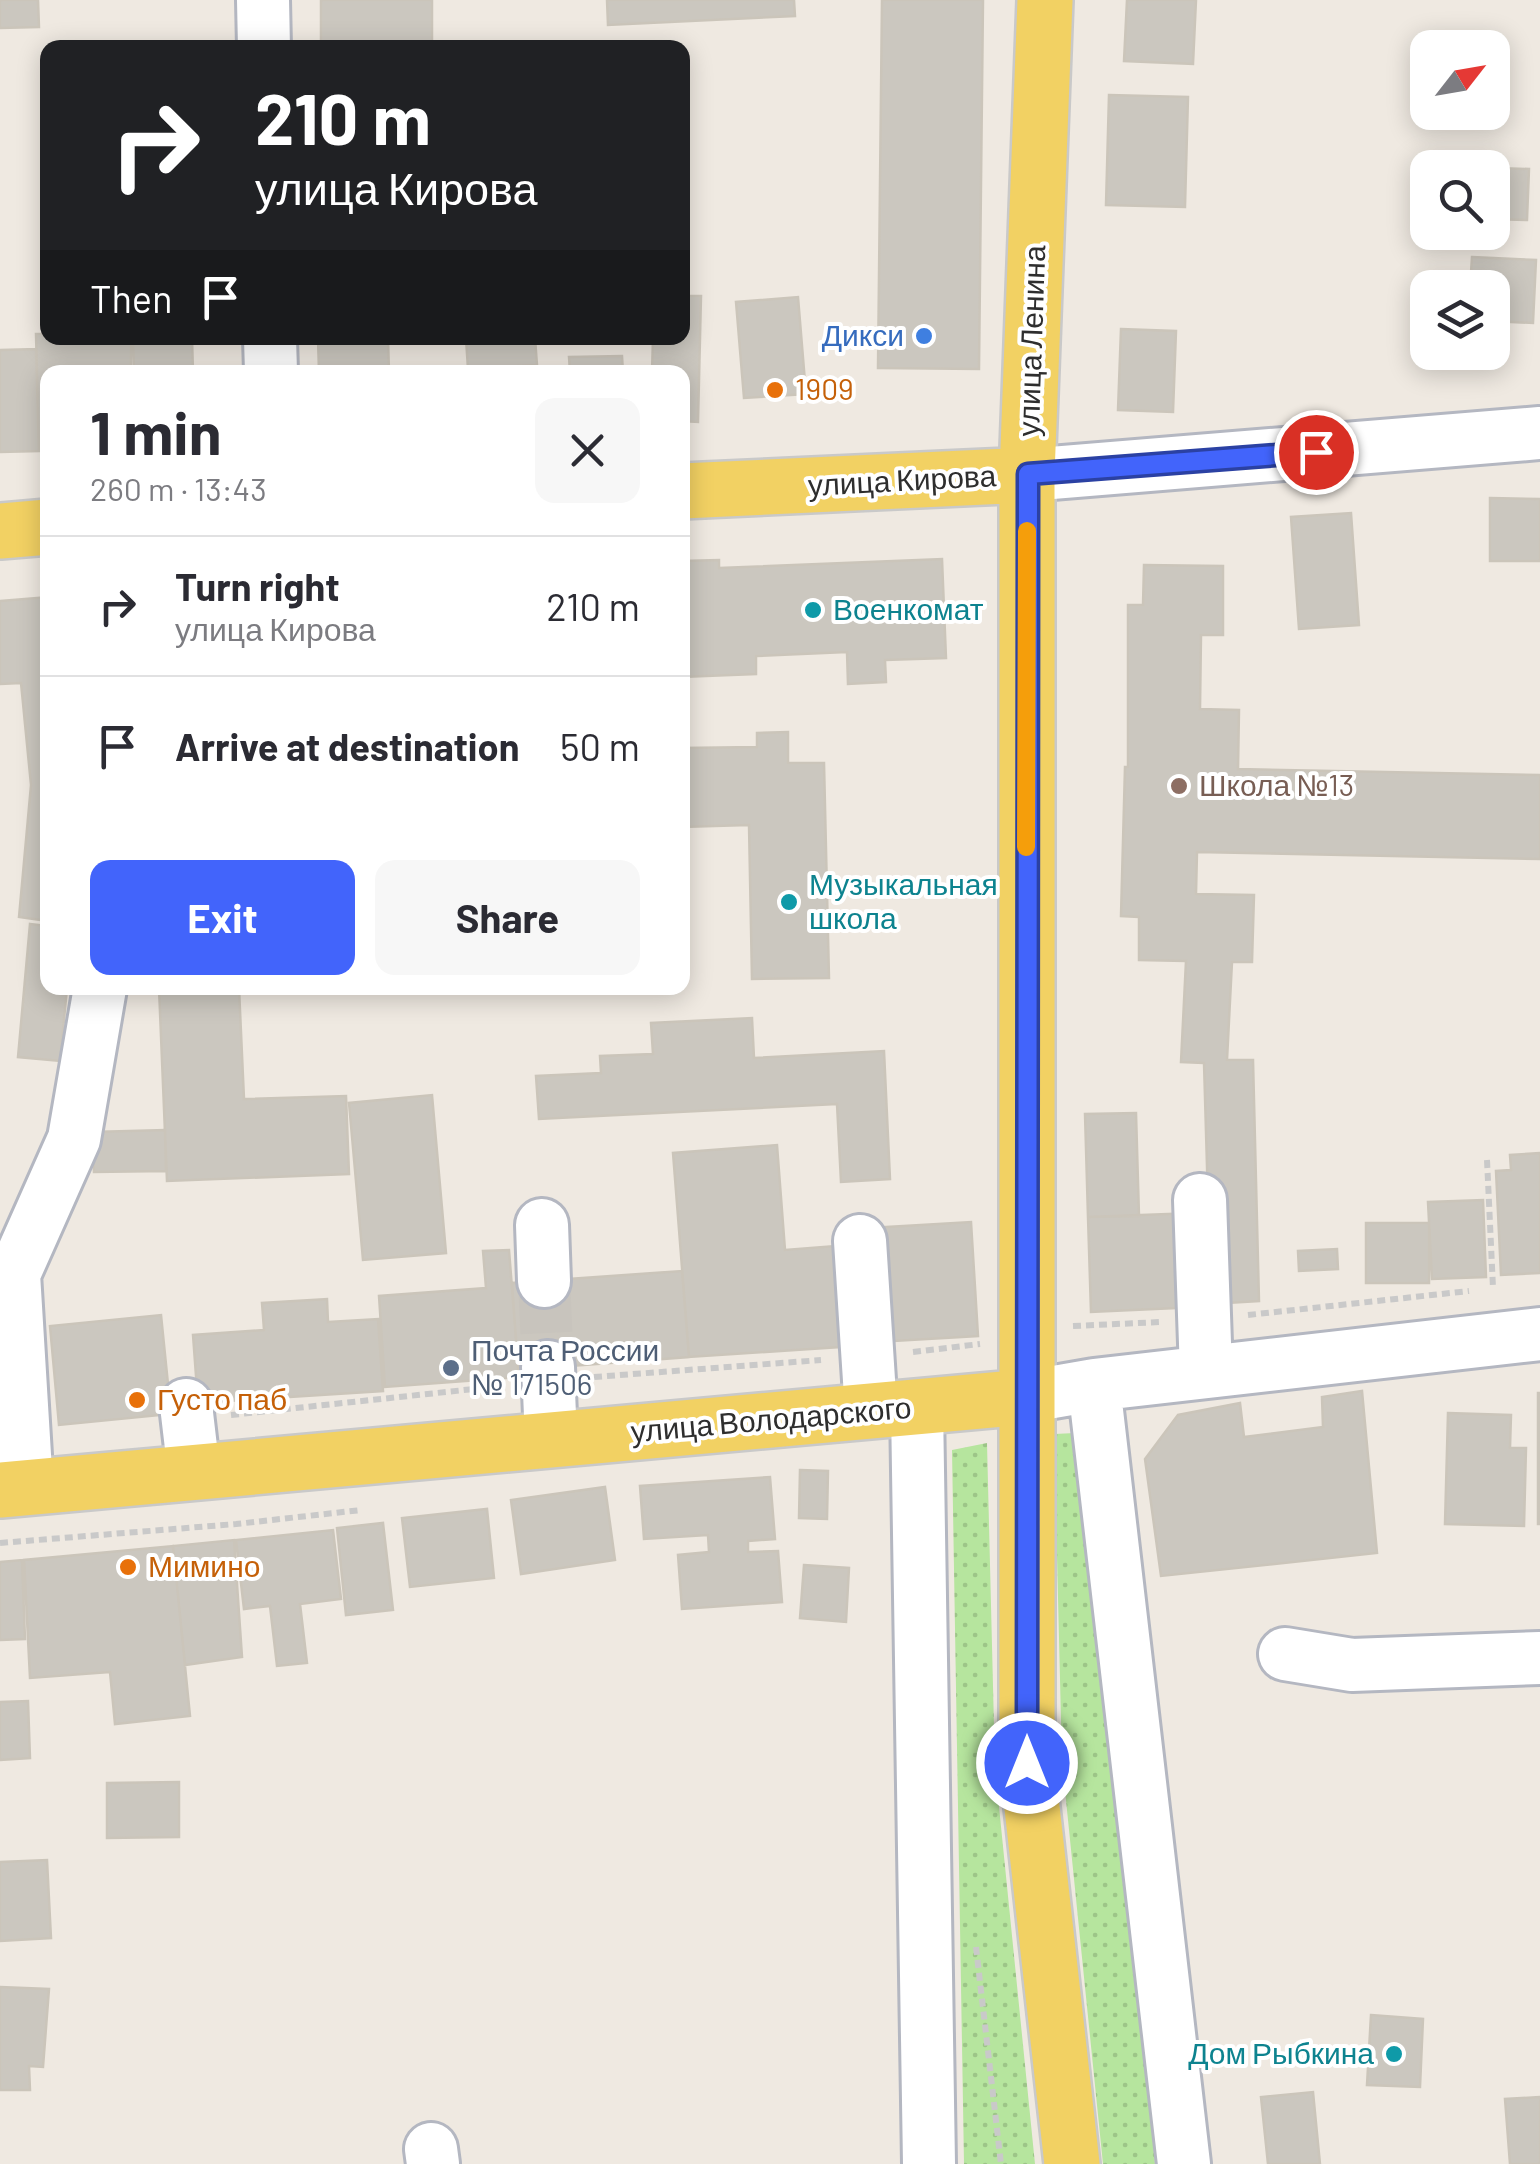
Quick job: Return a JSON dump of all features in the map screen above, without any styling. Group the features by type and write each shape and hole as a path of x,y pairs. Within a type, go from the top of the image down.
{"main road":[{"name":"улица Ленина","path":"1044,0 1028,474 1027,1763 1072,2164"},
{"name":"улица Кирова","path":"690,491 1028,474"},
{"path":"0,531 40,528"},
{"name":"улица Володарского","path":"14,1489 1025,1397"}],"street":[{"path":"263,0 264,40"},
{"name":"улица Кирова","path":"1028,474 1540,433"},
{"path":"14,1489 14,1274 74,1139 99,995"},
{"path":"1200,1200 1206,1372"},
{"path":"542,1226 544,1281"},
{"path":"860,1242 894,1409 929,2164"},
{"name":"улица Володарского","path":"1025,1397 1540,1334"},
{"path":"548,1368 551,1440"},
{"path":"1094,1386 1184,2164"},
{"path":"186,1406 194,1473"},
{"path":"1285,1654 1352,1664 1540,1658"}],"path":[{"path":"1487,1160 1493,1288"},
{"path":"1072,1326 1204,1320 1509,1287"},
{"path":"974,1929 1001,2164"}],"green space":[{"path":"1097,1432 1155,2164 1103,2164 1062,1761 1054,1434"},
{"path":"987,1443 995,1767 1035,2164 964,2164 952,1450"}],"building":[{"path":"0,0 38,0 39,27 0,28"},
{"path":"321,0 432,0 432,40 321,40"},
{"path":"607,0 794,0 795,16 608,25"},
{"path":"882,0 983,0 979,369 878,368"},
{"path":"1127,0 1196,0 1193,64 1124,61"},
{"path":"1109,95 1188,97 1185,207 1106,205"},
{"path":"1510,168 1529,169 1527,220 1510,220"},
{"path":"1472,257 1536,260 1533,323 1510,322 1510,270 1471,270"},
{"path":"690,296 701,296 698,422 690,422 690,365 652,365 653,345 690,345"},
{"path":"798,297 806,394 744,398 736,302"},
{"path":"1121,329 1176,331 1173,412 1118,410"},
{"path":"36,334 40,334 40,345 131,345 131,365 40,365 39,451"},
{"path":"133,345 192,345 193,365 134,365"},
{"path":"318,345 388,345 389,365 319,365"},
{"path":"466,345 536,345 537,365 468,365"},
{"path":"36,349 39,451 0,452 0,350"},
{"path":"622,356 623,365 570,365 569,357"},
{"path":"1490,498 1540,499 1540,561 1490,561"},
{"path":"1351,513 1359,625 1299,629 1291,517"},
{"name":"Военкомат","path":"942,559 946,658 885,660 886,682 848,684 847,652 756,656 756,674 690,677 690,561 719,560 719,568"},
{"path":"1144,565 1223,566 1223,635 1201,635 1200,709 1239,710 1238,769 1540,775 1540,859 1197,852 1196,894 1254,895 1252,962 1232,962 1227,1060 1253,1060 1259,1301 1211,1304 1204,1063 1181,1062 1186,961 1139,960 1139,917 1121,916 1128,767 1128,605 1143,605"},
{"path":"40,598 40,920 19,917 31,785 21,683 0,684 0,601"},
{"name":"Музыкальная школа","path":"788,732 788,763 824,763 829,978 752,979 749,825 690,827 690,748 757,747 757,733"},
{"path":"30,924 40,925 40,995 66,995 60,1061 18,1057"},
{"path":"159,995 239,995 244,1099 346,1096 349,1174 167,1181"},
{"path":"752,1018 754,1058 884,1051 890,1179 841,1182 837,1104 539,1119 536,1076 601,1073 600,1056 653,1054 651,1023"},
{"path":"432,1095 446,1253 363,1260 349,1103"},
{"path":"1136,1113 1139,1216 1088,1217 1085,1114"},
{"path":"165,1130 166,1171 94,1172 92,1132"},
{"path":"777,1145 785,1250 848,1245 855,1346 689,1357 673,1153"},
{"path":"1540,1153 1540,1273 1501,1275 1496,1171 1511,1170 1510,1155"},
{"path":"1483,1200 1486,1277 1432,1279 1428,1202"},
{"path":"1194,1213 1198,1307 1091,1312 1088,1217"},
{"path":"971,1222 978,1336 877,1342 870,1228"},
{"path":"1366,1223 1429,1223 1429,1283 1366,1283"},
{"path":"1337,1249 1338,1269 1299,1271 1298,1251"},
{"path":"509,1250 519,1377 385,1387 379,1296 486,1288 483,1251"},
{"path":"682,1271 689,1357 518,1370 512,1283"},
{"path":"327,1299 328,1322 378,1319 383,1391 198,1403 193,1335 264,1330 262,1303"},
{"path":"161,1315 171,1414 59,1425 50,1326"},
{"path":"1362,1391 1377,1553 1161,1576 1145,1459 1178,1415 1240,1403 1244,1437 1323,1427 1322,1397"},
{"path":"1540,1393 1540,1524 1538,1524"},
{"path":"1448,1413 1511,1415 1510,1448 1526,1448 1524,1526 1445,1524"},
{"path":"800,1470 828,1471 827,1519 799,1518"},
{"path":"770,1477 775,1539 748,1541 748,1552 778,1551 782,1602 682,1609 678,1555 709,1552 708,1535 644,1539 640,1486"},
{"path":"605,1487 615,1560 521,1574 511,1500"},
{"path":"487,1509 494,1578 410,1587 402,1518"},
{"path":"383,1523 393,1610 346,1615 337,1528"},
{"path":"333,1530 341,1599 300,1604 307,1663 277,1666 270,1606 244,1609 236,1540"},
{"path":"234,1540 242,1657 185,1665 173,1546"},
{"path":"173,1546 190,1716 115,1724 110,1672 30,1678 24,1560"},
{"path":"22,1560 25,1639 0,1640 0,1562"},
{"path":"804,1565 849,1568 846,1622 800,1618"},
{"path":"28,1701 30,1758 0,1760 0,1702"},
{"path":"179,1782 179,1837 107,1838 107,1783"},
{"path":"47,1860 51,1938 0,1941 0,1862"},
{"path":"0,1987 49,1989 43,2067 29,2066 30,2090 0,2090"},
{"path":"1371,2015 1423,2019 1420,2087 1367,2085"},
{"path":"1313,2092 1320,2164 1268,2164 1261,2097"},
{"path":"1540,2097 1540,2164 1510,2164 1505,2099"}],"tunnel":[{"path":"544,1281 548,1367"}],"slow traffic":[{"path":"1026,847 1027,531"}],"place":[{"name":"Дикси","path":"924,336"},
{"name":"1909","path":"775,390"},
{"name":"Военкомат","path":"813,610"},
{"name":"Школа №13","path":"1179,786"},
{"name":"Музыкальная школа","path":"789,902"},
{"name":"Почта России № 171506","path":"451,1368"},
{"name":"Густо паб","path":"137,1400"},
{"name":"Мимино","path":"128,1567"},
{"name":"Дом Рыбкина","path":"1394,2054"}],"route":[{"path":"1027,1763 1028,474 1316,452"}]}
